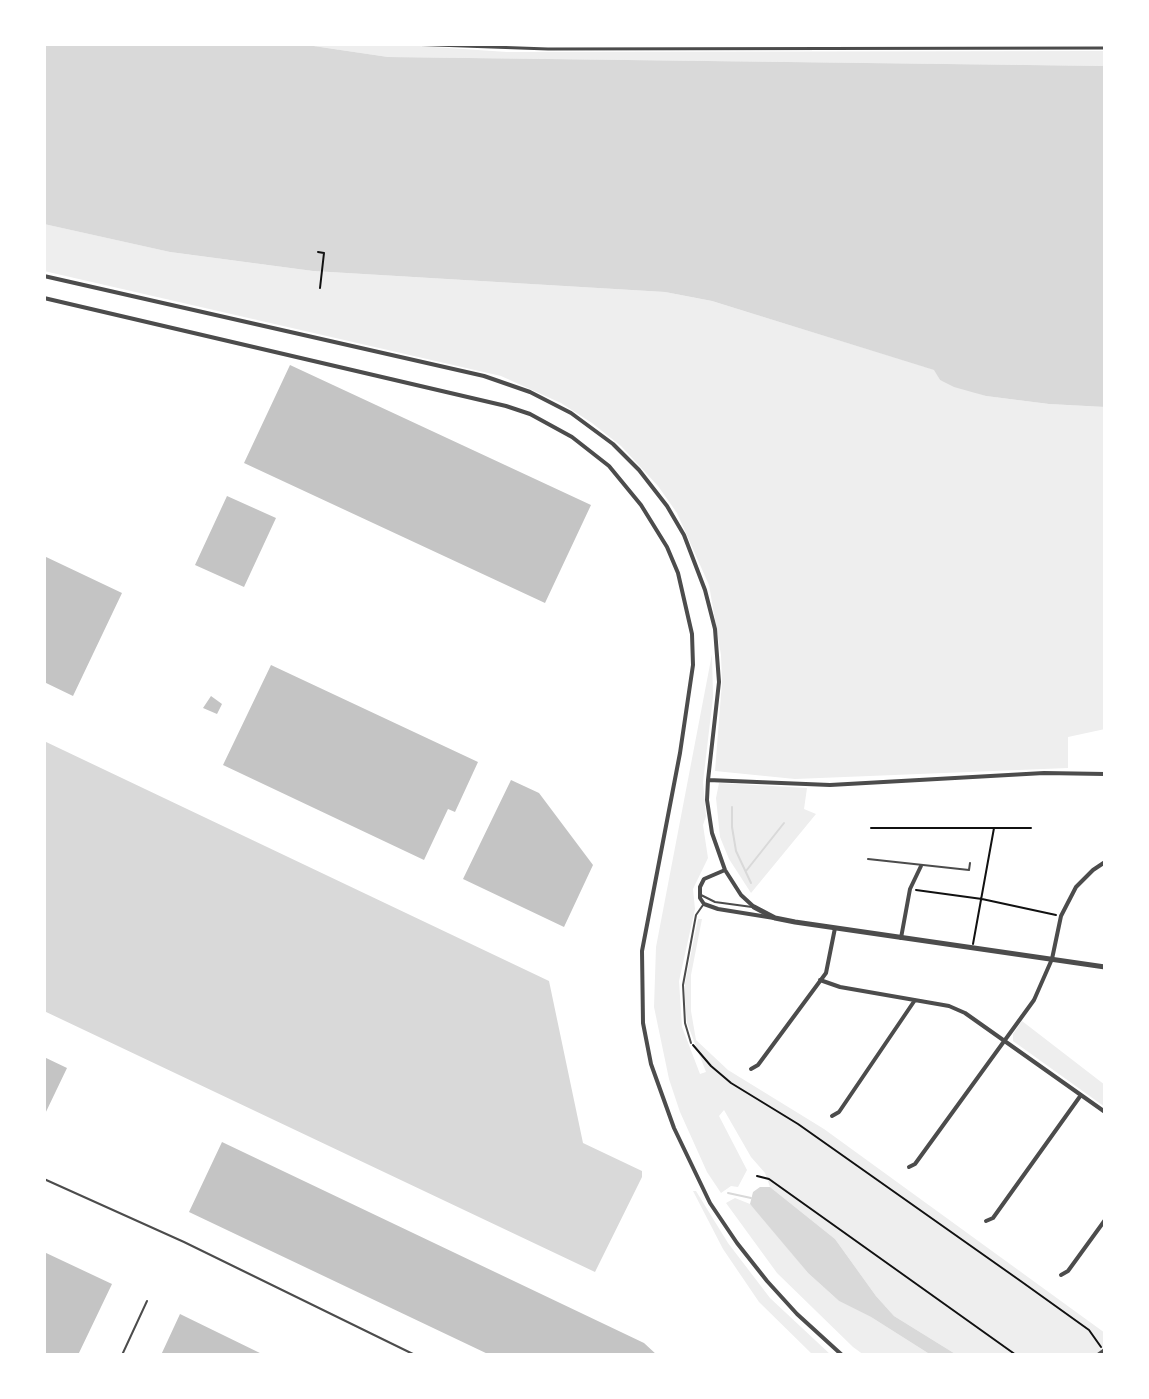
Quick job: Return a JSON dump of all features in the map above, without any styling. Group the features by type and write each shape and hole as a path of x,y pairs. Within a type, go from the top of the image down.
{"street":[{"path":"407,44 1105,48"},
{"path":"44,276 484,376 530,392 592,427 639,470 667,506 684,535 705,590 715,629 719,682 707,800 712,833 725,870 741,895 754,907 775,918"},
{"path":"44,298 530,414 572,437 609,466 641,505 667,547 678,573 692,634 693,665 680,753 642,951 643,1023 651,1064 679,1140 717,1213 767,1281 797,1314 842,1355"},
{"path":"708,780 830,785 1044,773 1105,774"},
{"path":"909,1167 915,1164 1034,1000 1052,959 1061,916 1074,885 1105,862"},
{"path":"901,938 910,889 921,866"},
{"path":"725,870 704,879 700,894 704,904 835,928 1105,967"},
{"path":"751,1069 758,1065 826,973 835,928"},
{"path":"820,980 840,987 949,1006 965,1013 1105,1112"},
{"path":"832,1116 839,1112 915,1000"},
{"path":"986,1221 993,1218 1081,1095"},
{"path":"1061,1275 1068,1271 1105,1220"},
{"path":"1098,1355 1105,1350"}],"lane":[{"path":"868,859 969,870 970,863"},
{"path":"700,894 715,902 754,907"},
{"path":"691,1043 685,1023 683,985 696,915 704,904"},
{"path":"44,1179 184,1242 415,1355"},
{"path":"122,1355 147,1301"}],"path":[{"path":"318,252 324,253 320,288"},
{"path":"871,828 1031,828"},
{"path":"972,949 994,828"},
{"path":"910,889 982,899 1061,916"},
{"path":"691,1043 731,1083 798,1124 1022,1282 1089,1330 1105,1350"},
{"path":"757,1176 769,1179 1016,1355"}],"shaded area":[{"path":"44,44 300,44 388,57 1105,66 1105,407 986,396 940,380 934,370 712,301 665,292 313,271 170,252 44,224"},
{"path":"300,44 390,44 507,52 1105,51 1105,66 388,57"},
{"path":"44,224 170,252 313,271 665,292 712,301 935,370 940,380 986,396 1105,407 1105,729 1068,737 1068,768 795,779 715,771 722,682 721,655 709,585 677,513 658,486 621,446 561,403 501,376 44,271"},
{"path":"712,654 713,697 703,782 706,816 703,825 708,858 693,889 695,909 679,981 682,1027 700,1074 706,1072 687,1023 685,983 698,919 702,919 691,975 691,1011 696,1040 728,1070 824,1129 1105,1333 1105,1355 957,1355 894,1316 835,1239 770,1187 765,1173 751,1157 724,1110 719,1116 747,1170 738,1187 731,1186 721,1193 707,1172 669,1079 654,1007 656,947"},
{"path":"44,741 549,981 583,1143 642,1171 642,1177 595,1272 44,1011"},
{"path":"719,783 807,788 804,809 816,814 751,893 729,859 720,837 716,798"},
{"path":"1022,1021 1105,1085 1105,1107 1013,1041 1013,1034"},
{"path":"760,1187 770,1187 835,1239 894,1316 957,1355 931,1355 839,1301 808,1273 750,1204 753,1192"},
{"path":"693,1191 696,1191 728,1243 770,1298 831,1355 813,1355 759,1302 723,1249"},
{"path":"735,1198 750,1204 808,1273 839,1301 931,1355 864,1355 853,1347 777,1273 726,1203"}],"building":[{"path":"290,365 591,505 545,603 244,463"},
{"path":"227,496 276,518 244,587 195,565"},
{"path":"44,556 122,593 73,696 44,682"},
{"path":"271,665 478,762 455,812 448,809 424,860 223,765"},
{"path":"211,696 222,704 217,714 203,708"},
{"path":"511,780 539,793 593,865 564,927 463,879"},
{"path":"44,1057 67,1068 44,1116"},
{"path":"222,1142 644,1343 657,1355 490,1355 189,1212"},
{"path":"44,1252 112,1284 78,1355 44,1355"},
{"path":"180,1314 264,1355 161,1355"}],"waterway":[{"path":"732,807 736,851 751,883"},
{"path":"746,871 784,823"},
{"path":"728,1193 751,1198"}]}
